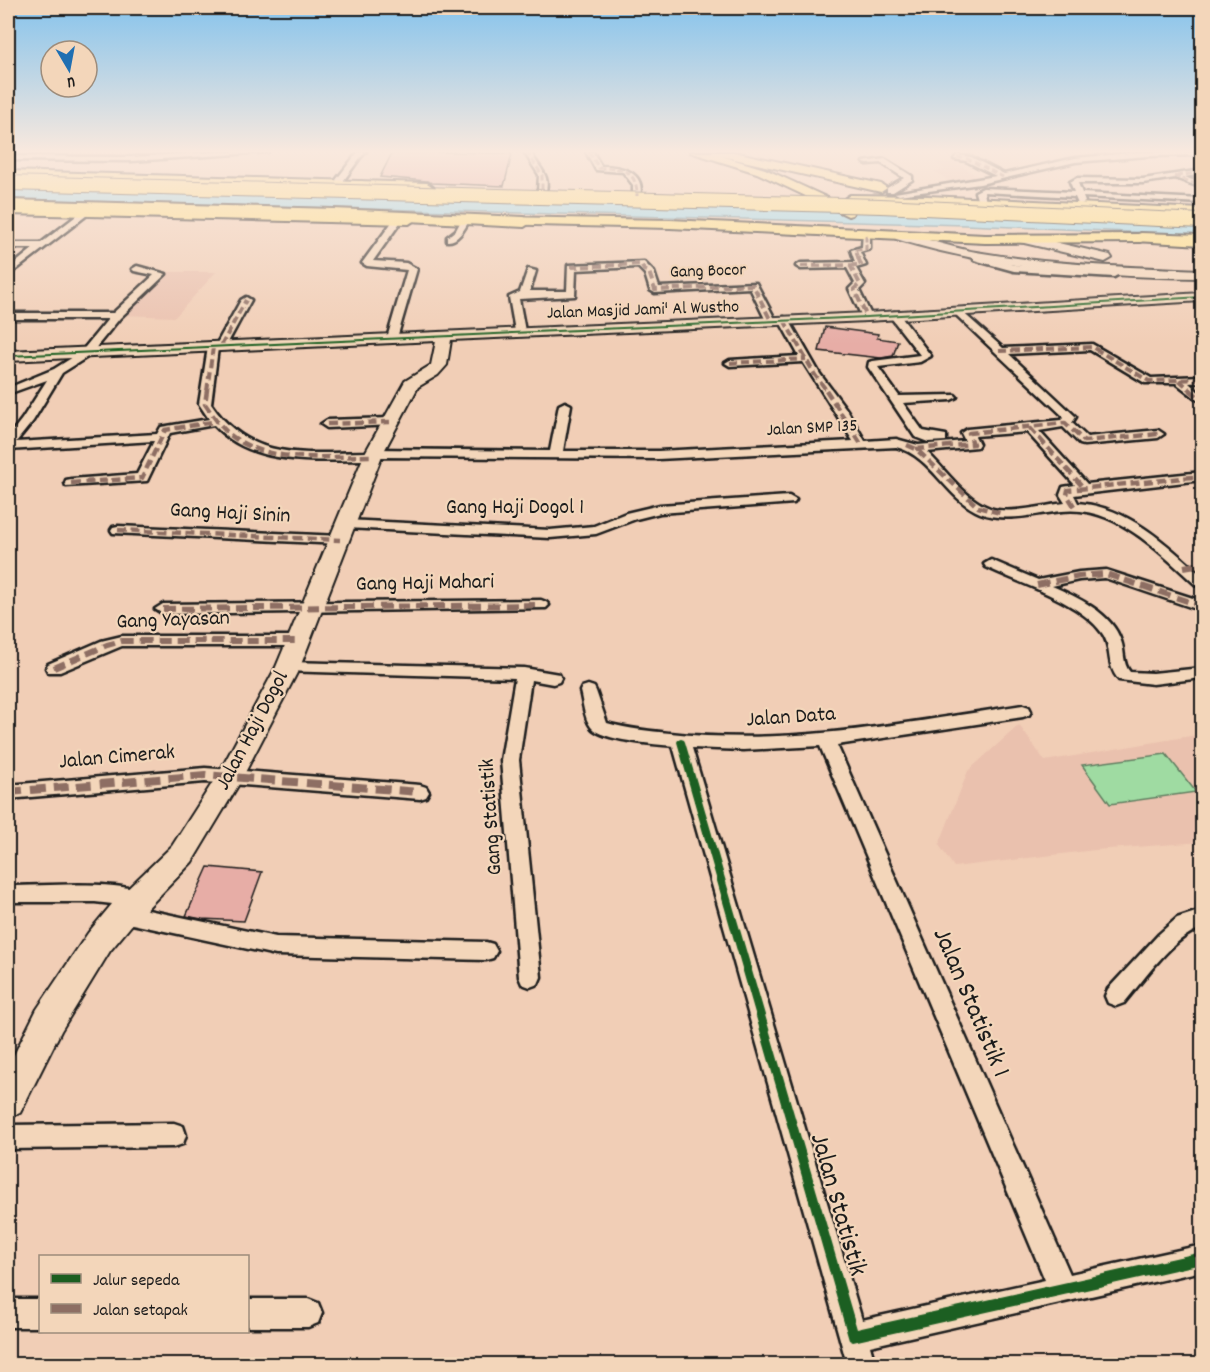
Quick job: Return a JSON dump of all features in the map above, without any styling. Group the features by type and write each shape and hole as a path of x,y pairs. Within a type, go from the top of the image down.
{"highway":[{"path":"369,216 525,222"},
{"path":"635,216 965,225 1203,235"},
{"path":"1115,216 1203,220"},
{"path":"1140,238 1203,241"}],"main road":[{"path":"244,216 398,220 458,219"},
{"path":"853,216 872,227 945,251"},
{"path":"971,216 1024,238"},
{"path":"525,222 872,227 900,236 1140,238"},
{"path":"670,224 702,222 1003,230 1140,238"},
{"path":"1072,250 1068,246 1069,243 1084,238"}],"street":[{"path":"8,272 82,216"},
{"path":"450,239 454,233 459,232 458,219"},
{"path":"392,338 411,268 367,263 398,220"},
{"path":"801,266 861,264 855,250 866,249 872,227"},
{"path":"900,236 945,251 1027,265 1203,274"},
{"path":"1024,238 1116,260 1203,266"},
{"path":"8,245 43,246"},
{"name":"Gang Bocor","path":"524,294 572,294 571,267 641,264 644,270 649,272 655,290 753,285 777,320"},
{"path":"850,265 860,284 854,289 867,317"},
{"path":"8,391 58,371 85,354 116,316 161,274 137,268"},
{"path":"520,331 513,299 524,294 531,271"},
{"name":"Jalan Masjid Jami' Al Wustho","path":"8,356 867,317 1203,297"},
{"path":"71,483 142,478 168,429 218,421 205,404 217,346 246,300"},
{"path":"959,312 1070,417 1065,423 1030,428"},
{"path":"894,315 926,356 920,359 873,364 873,368 922,436 928,438 960,436"},
{"path":"8,316 116,316"},
{"path":"777,320 806,359 861,444"},
{"name":"Jalan Haji Dogol","path":"8,1101 49,1020 99,942 131,905 182,854 230,777 256,723 288,667 373,454 411,384 416,379 432,373 440,364 444,335"},
{"path":"999,351 1092,347 1142,379 1149,381 1203,379"},
{"path":"730,363 806,359"},
{"path":"8,445 27,421 58,371"},
{"path":"1179,380 1203,400"},
{"path":"895,400 951,397"},
{"path":"556,454 565,405"},
{"name":"Jalan SMP 135","path":"218,421 245,446 271,453 373,454 658,455 896,443 916,448 973,444 969,433 1030,428"},
{"path":"327,424 390,422"},
{"path":"1065,423 1084,441 1158,435"},
{"path":"1030,428 1083,487"},
{"path":"8,445 162,437"},
{"path":"916,448 978,507 1000,513 1074,506 1100,511 1142,533 1203,583"},
{"path":"1074,506 1066,491 1083,487 1203,476"},
{"name":"Gang Haji Dogol 1","path":"343,532 570,533 597,530 631,516 660,509 789,500"},
{"name":"Gang Haji Sinin","path":"118,530 343,532"},
{"path":"991,564 1022,580 1038,585 1084,610 1107,629 1116,646 1116,663 1125,676 1134,678 1175,677 1203,674"},
{"path":"1184,567 1203,564"},
{"path":"1038,585 1079,576 1106,574 1203,606"},
{"name":"Gang Haji Mahari","path":"163,609 541,605"},
{"name":"Gang Yayasan","path":"54,668 107,645 122,641 298,641"},
{"path":"288,667 524,674 553,678"},
{"name":"Gang Statistik","path":"524,674 510,760 530,977"},
{"name":"Jalan Data","path":"588,691 597,723 601,727 681,742 737,744 826,740 1023,711"},
{"name":"Jalan Statistik 1","path":"826,740 1062,1288"},
{"name":"Jalan Statistik","path":"681,742 861,1365"},
{"name":"Jalan Cimerak","path":"8,792 162,777 230,777 420,792"},
{"path":"8,894 95,894 276,945 486,951"},
{"path":"1116,996 1166,940 1184,924 1203,919"},
{"path":"8,1137 174,1135"},
{"path":"853,1336 1203,1258"},
{"path":"8,1313 39,1313"},
{"path":"249,1313 308,1313"}],"shaded area":[{"path":"165,272 216,272 175,317 122,315"},
{"path":"1019,725 1045,761 1202,734 1202,842 1095,850 954,867 939,845 968,771"}],"green space":[{"path":"1166,754 1196,792 1110,804 1082,765"}],"water":[{"path":"635,216 972,216 1202,225 1202,235 965,225"}],"building":[{"path":"825,327 878,334 877,338 898,341 893,356 881,358 819,351"},
{"path":"208,867 262,872 244,921 186,916"}],"marked path":[{"path":"801,266 861,265 855,250 866,249 866,234"},
{"path":"571,267 641,264 644,270 649,272 655,290 753,285 771,321"},
{"path":"850,265 860,284 854,289 867,317"},
{"path":"221,346 246,300"},
{"path":"784,320 815,375 841,410 861,444"},
{"path":"213,347 205,404 219,425 236,439 278,454 373,456"},
{"path":"999,351 1092,347 1149,381 1202,379"},
{"path":"730,363 806,359"},
{"path":"1179,380 1202,400"},
{"path":"71,483 142,478 165,430 218,421"},
{"path":"327,424 390,422"},
{"path":"916,449 973,444 969,433 1065,423 1084,441 1158,434"},
{"path":"1030,428 1083,487"},
{"path":"907,445 916,449 978,507 1000,513"},
{"path":"1074,506 1067,495 1068,490 1202,476"},
{"path":"118,530 340,540"},
{"path":"1184,567 1202,564"},
{"path":"1037,585 1079,576 1106,574 1202,606"},
{"path":"163,609 541,605"},
{"path":"54,668 107,645 122,641 298,641"},
{"path":"8,792 205,775 420,792"}],"cycle path":[{"path":"8,356 867,317 1202,297"},
{"path":"681,742 853,1336 1202,1258"}]}
